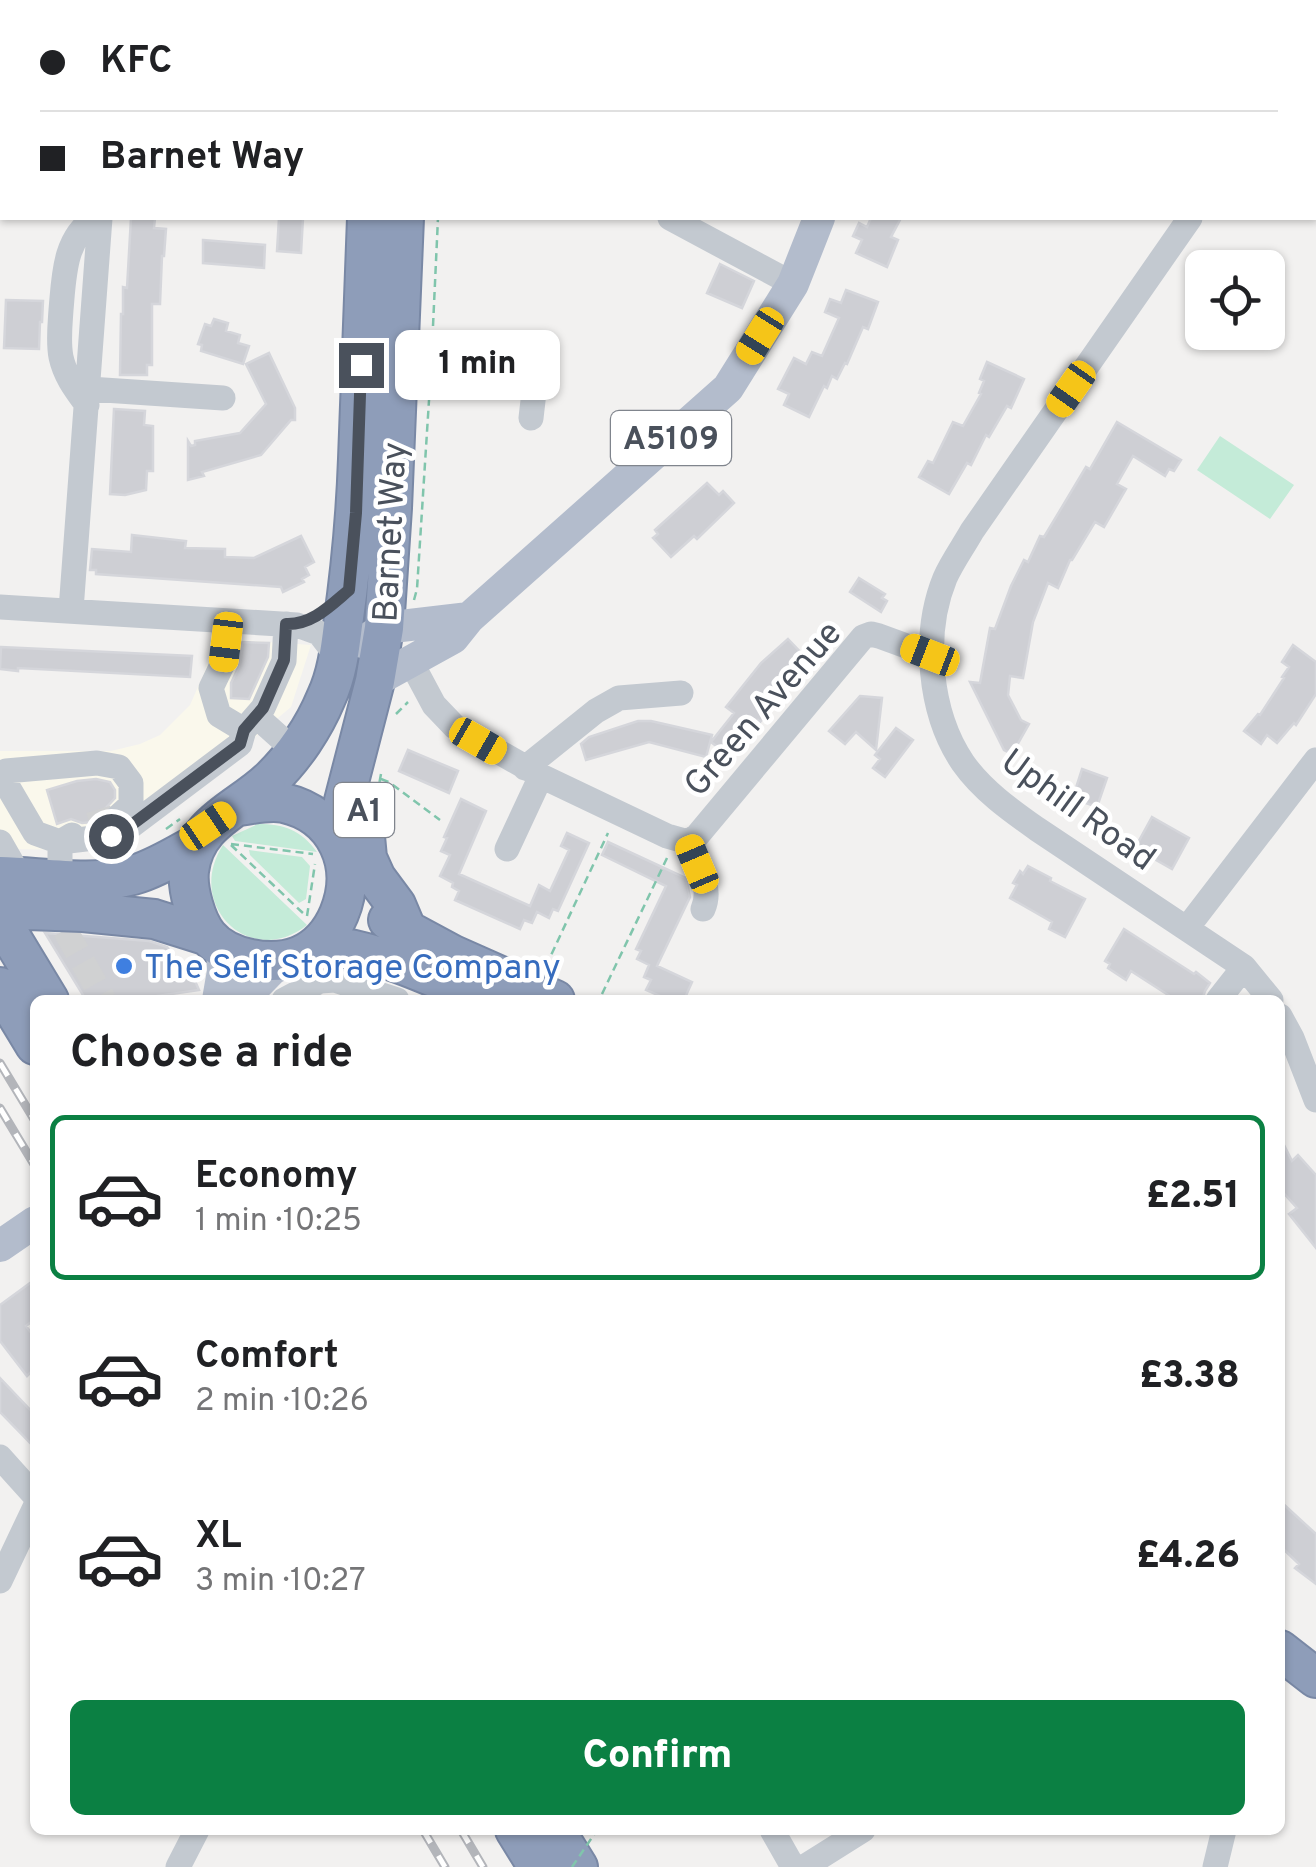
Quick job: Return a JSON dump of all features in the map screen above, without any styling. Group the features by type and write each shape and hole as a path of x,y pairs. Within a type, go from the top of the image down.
{"highway":[{"name":"Barnet Way","path":"34,893 137,874 196,844 208,826 272,778 315,722 339,659 349,590 367,220"},
{"name":"Barnet Way","path":"338,840 344,800 375,681 397,620 392,508 416,347 404,220"},
{"name":"A1","path":"375,681 382,708 364,812 364,837 367,858 376,878 396,904 407,930"},
{"path":"239,806 281,802 290,805 313,816 338,840 348,879 345,900 333,928 312,928"},
{"path":"196,844 190,870 193,904 215,941"},
{"name":"A1","path":"348,879 382,917 453,955 550,984"},
{"path":"49,995 34,893 154,918 259,962 298,956 312,928"},
{"path":"312,928 341,946 384,958 476,995"},
{"path":"0,987 30,1036"},
{"path":"1288,1648 1316,1678"},
{"path":"518,1835 538,1867"},
{"path":"563,1835 584,1849"}],"main road":[{"name":"A5109","path":"375,681 413,678 470,618 728,388 793,284 817,220"},
{"path":"339,659 397,620 470,618"},
{"path":"215,941 222,971 219,995"},
{"path":"247,995 280,961"},
{"path":"3,1244 30,1225"}],"street":[{"path":"72,610 88,397 64,369 60,353 61,316 64,266 83,226 94,220"},
{"path":"674,220 793,284"},
{"name":"Uphill Road","path":"1189,220 972,531 945,578 935,610 930,655 937,699 951,742 981,784 1037,829 1244,967 1267,995"},
{"path":"416,347 527,356 536,366 532,418"},
{"path":"88,397 222,398"},
{"path":"291,625 311,620 349,590"},
{"path":"0,607 291,625 318,634 339,659"},
{"path":"228,621 223,662 211,688 219,715 250,723 295,750"},
{"path":"34,893 240,744 263,708 284,660 291,625"},
{"name":"Green Avenue","path":"413,678 455,727 533,772 682,840 697,836 863,637 879,636 930,655"},
{"path":"507,849 533,772 596,710 620,698 681,692"},
{"path":"1187,928 1316,760"},
{"path":"34,893 35,833 1,775 6,771 97,763 119,767 131,782 132,805 119,816"},
{"path":"34,893 90,826"},
{"path":"682,840 707,887 703,909"},
{"path":"1222,995 1244,967"},
{"path":"293,995 320,981 335,980 382,995"},
{"path":"1285,1025 1316,1100"},
{"path":"0,1457 30,1502"},
{"path":"0,1580 30,1516"},
{"path":"178,1867 194,1835"},
{"path":"775,1835 793,1867"},
{"path":"804,1867 855,1835"},
{"path":"1214,1867 1223,1835"}],"path":[{"path":"397,620 418,590 416,347 438,220"},
{"path":"392,717 413,678"},
{"path":"382,765 378,790 383,812"},
{"path":"380,779 390,782 440,820"},
{"path":"550,984 618,813"},
{"path":"602,994 682,840"},
{"path":"230,844 316,855 312,928 281,892 230,844"}],"shaded area":[{"path":"212,638 311,645 291,707 156,820 77,850 0,849 0,751 111,751 160,735 190,705 205,671"}],"green space":[{"path":"1220,436 1294,485 1270,519 1197,470"},
{"path":"258,824 291,830 317,852 235,841 232,836"},
{"path":"223,845 307,925 285,937 264,940 245,935 229,924 217,909 212,889 213,868"},
{"path":"249,850 302,857 310,866 306,899 299,903"}],"building":[{"path":"131,220 155,220 154,228 166,229 160,304 152,304 152,365 147,365 147,375 120,375 123,287 127,288"},
{"path":"279,220 303,220 301,253 277,251"},
{"path":"870,220 900,220 891,237 898,240 887,267 856,253 862,240 853,236 859,223 867,227"},
{"path":"203,240 265,245 264,268 203,263"},
{"path":"720,264 754,281 742,308 707,293"},
{"path":"846,290 878,302 868,329 863,327 847,364 837,379 832,376 827,388 824,386 809,417 784,405 789,394 778,389 794,358 806,364 812,352 822,356 839,318 825,312 830,299 841,303"},
{"path":"6,300 43,301 39,349 4,348"},
{"path":"214,319 228,323 226,331 240,335 238,343 249,346 243,364 201,351 202,345 198,344 205,324 211,326"},
{"path":"269,353 295,408 295,420 261,455 202,472 204,476 188,480 188,441 191,446 195,441 240,433 266,404 246,364"},
{"path":"987,362 1024,379 1011,408 1007,406 989,437 986,435 971,465 967,463 949,494 919,477 928,461 933,463 953,422 963,426 981,394 984,381 980,379"},
{"path":"114,409 145,411 144,425 153,426 153,471 147,471 146,490 110,494"},
{"path":"1117,422 1181,460 1165,476 1133,456 1117,484 1126,489 1104,527 1095,522 1070,560 1058,588 1048,583 1033,622 1023,678 1010,676 1008,695 1021,720 1029,724 1012,754 1004,750 970,682 980,683 990,628 995,629 1024,560 1028,562 1040,536 1044,537 1086,467 1090,469"},
{"path":"707,483 719,495 723,491 734,503 697,539 694,536 671,557 653,538 658,534 655,530"},
{"path":"132,535 186,541 185,548 225,549 225,557 254,558 301,536 314,562 305,567 309,575 302,579 304,582 283,592 281,587 96,574 96,570 90,570 92,549 131,552"},
{"path":"859,578 885,594 882,598 887,601 881,612 850,592"},
{"path":"788,639 809,661 787,682 790,684 729,756 711,742 734,713 726,707 761,663"},
{"path":"242,642 269,643 268,657 249,699 231,698"},
{"path":"1293,645 1316,662 1316,694 1296,725 1277,743 1267,735 1261,744 1244,731 1260,715 1284,678 1289,667 1282,662"},
{"path":"1,647 192,656 190,677 0,669"},
{"path":"860,696 882,698 876,750 856,732 845,744 829,731"},
{"path":"638,721 712,735 706,757 649,742 586,760 581,744 589,737"},
{"path":"896,728 913,740 885,777 873,768 880,759 875,755"},
{"path":"408,750 458,771 449,793 399,771"},
{"path":"1082,769 1107,778 1097,807 1080,801 1082,796 1074,794"},
{"path":"96,779 110,782 115,790 115,798 104,810 104,821 82,823 71,819 57,824 47,790"},
{"path":"461,799 486,811 459,874 530,906 539,885 550,891 569,850 561,846 567,833 589,843 558,911 553,909 549,918 537,912 532,923 524,920 520,929 455,900 459,891 440,876 450,855 441,851"},
{"path":"1152,817 1189,838 1172,869 1135,848"},
{"path":"608,842 686,878 690,897 657,966 692,982 686,995 658,995 646,990 651,980 644,977 649,965 637,959 641,951 636,949 666,886 602,855"},
{"path":"1028,866 1085,899 1065,937 1049,929 1052,922 1010,898 1017,885 1013,883"},
{"path":"1124,929 1210,983 1204,995 1168,995 1131,971 1126,980 1108,968 1110,964 1105,961"},
{"name":"The Self Storage Company","path":"45,933 149,941 167,947 199,990 165,995 83,995"},
{"path":"1285,1147 1292,1161 1298,1155 1316,1175 1316,1248 1289,1214 1297,1208 1285,1195"},
{"path":"30,1283 27,1376 0,1341 0,1305"},
{"path":"0,1378 30,1410 30,1443 0,1412"},
{"path":"1285,1506 1316,1534 1316,1584 1295,1568 1299,1564 1285,1551"}],"tunnel":[{"path":"90,825 119,816"},
{"path":"65,930 101,995"}],"railway":[{"path":"0,1063 30,1113"},
{"path":"0,1108 30,1158"},
{"path":"426,1835 445,1867"},
{"path":"464,1835 483,1867"}],"place":[{"name":"The Self Storage Company","path":"124,966"}],"route":[{"path":"111,836 240,744 244,730 263,708 284,660 286,624 311,620 349,590 361,365"}]}
